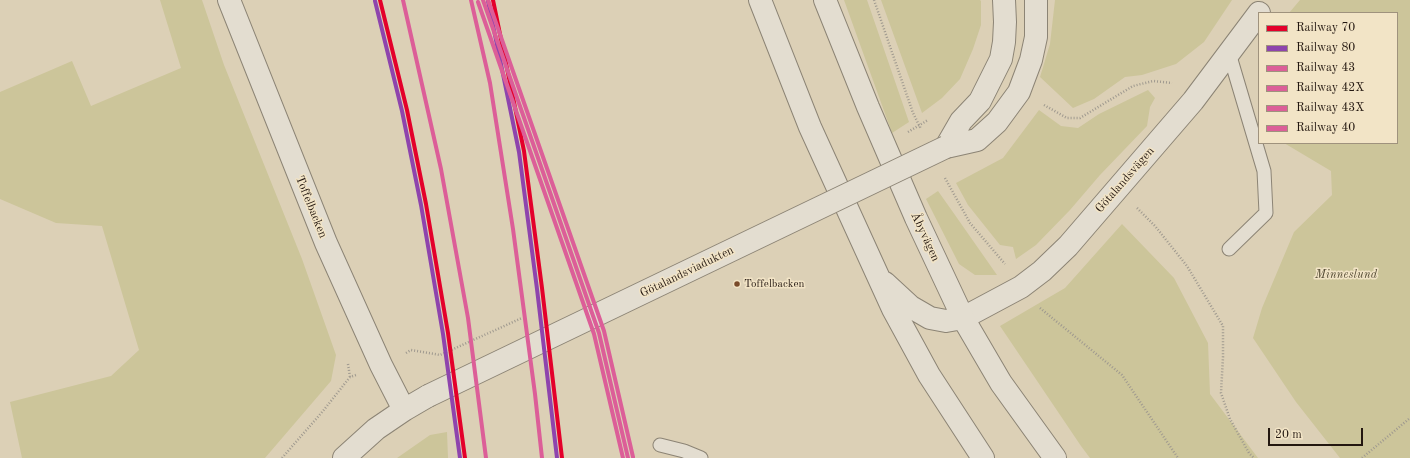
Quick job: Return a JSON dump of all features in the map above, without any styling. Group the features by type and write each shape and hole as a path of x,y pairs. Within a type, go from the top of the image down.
{"street":[{"name":"Toffelbacken","path":"229,0 326,243 381,365 404,410"},
{"path":"760,0 810,127 893,308 929,376 983,458"},
{"name":"Åbyvägen","path":"825,0 877,128 916,218 963,318 1001,382 1055,458"},
{"path":"946,148 961,121 980,101 1001,59 1004,42 1004,0"},
{"name":"Götalandsviadukten","path":"404,410 428,396 946,148 978,140 997,122 1019,92 1031,60 1036,37 1036,0"},
{"name":"Götalandsvägen","path":"1260,12 1269,0"},
{"name":"Götalandsvägen","path":"963,318 1021,287 1042,271 1068,246 1193,101 1258,14"},
{"path":"878,277 911,307 930,318 946,321 963,318"},
{"path":"344,458 376,429 404,410"}],"lane":[{"path":"1229,53 1264,171 1266,213 1229,249"},
{"path":"660,445 684,451 701,458"}],"path":[{"path":"874,0 913,113 923,133"},
{"path":"1040,103 1067,118 1080,118 1133,86 1153,81 1171,83 1193,101"},
{"path":"942,173 970,223 1001,258 1021,287 1044,313 1122,375 1178,458"},
{"path":"1118,188 1154,226 1187,266 1223,326 1223,357 1220,393 1230,418 1249,453 1254,458"},
{"path":"411,350 440,355 525,316"},
{"path":"282,458 350,377"},
{"path":"1362,458 1410,418"}],"green space":[{"path":"160,0 202,0 224,65 302,259 336,355 331,381 265,458 22,458 10,402 111,376 139,350 102,226 56,223 0,199 0,92 72,61 91,106 181,68"},
{"path":"844,0 867,0 909,122 892,133"},
{"path":"881,0 981,1 981,25 973,49 960,79 942,98 922,113"},
{"path":"1055,0 1232,0 1204,42 1176,64 1142,75 1125,77 1094,99 1073,108 1040,77 1050,44"},
{"name":"Minneslund","path":"1300,0 1410,0 1410,458 1340,458 1296,402 1253,338 1262,308 1294,232 1332,195 1331,171 1286,144 1398,144 1398,12 1290,12"},
{"path":"1148,90 1155,98 1150,107 1147,126 1036,245 1016,259 1013,247 1000,245 968,205 956,183 1003,158 1039,110 1061,126 1078,128 1099,114"},
{"path":"938,191 997,275 975,275 959,264 926,199"},
{"path":"1122,224 1174,278 1208,343 1210,394 1258,458 1090,458 1000,326 1065,288"},
{"path":"447,432 448,458 397,458 430,435"}],"rail line":[{"name":"70","path":"380,0 407,110 426,204 448,333 465,458"},
{"name":"40","path":"403,0 441,169 468,318 486,458"},
{"name":"40","path":"471,0 490,83 513,229 542,458"},
{"name":"43","path":"483,0 599,333 628,458"},
{"name":"43X","path":"488,0 604,331 633,457"},
{"name":"70","path":"493,0 524,151 562,458"},
{"name":"80","path":"375,1 402,111 421,205 443,334 460,458"},
{"name":"80","path":"488,1 519,152 557,458"},
{"name":"42X","path":"478,2 594,334 623,458"}],"place":[{"name":"Toffelbacken","path":"737,284"}]}
